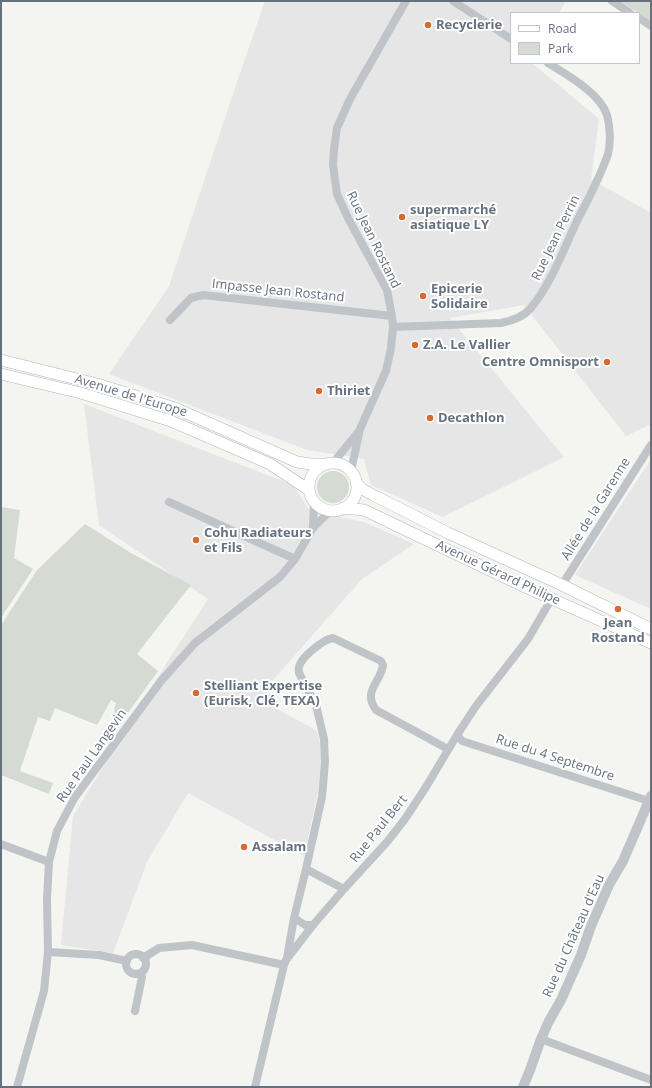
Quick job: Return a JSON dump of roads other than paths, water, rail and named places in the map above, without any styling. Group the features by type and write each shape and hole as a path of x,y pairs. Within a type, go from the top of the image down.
{"main road":[{"name":"Avenue de l'Europe","path":"1,360 98,384 176,408 297,462 311,464 330,463"},
{"name":"Avenue de l'Europe","path":"1,374 81,393 172,421 270,464 309,490"},
{"path":"330,463 340,464 351,471 356,483 356,490 354,498 349,504 344,508 330,510 318,506 309,490 311,476 320,466 330,463"},
{"name":"Avenue Gérard Philipe","path":"356,483 362,489 441,530 562,585 651,629"},
{"name":"Avenue Gérard Philipe","path":"344,508 364,510 516,582 651,643"}],"street":[{"name":"Rue Jean Rostand","path":"351,471 360,429 386,371 391,348 393,327 387,290 348,218 337,194 333,165 337,128 350,99 406,1"},
{"path":"453,1 510,38"},
{"path":"612,1 628,12"},
{"path":"640,19 651,26"},
{"name":"Rue Jean Perrin","path":"393,327 501,323 513,320 529,311 542,293 599,175 608,153 609,143 608,121 606,113 600,102 581,84 550,64"},
{"name":"Impasse Jean Rostand","path":"170,320 191,298 203,295 392,316"},
{"name":"Rue Jean Rostand","path":"330,463 360,429"},
{"name":"Allée de la Garenne","path":"562,585 651,445"},
{"name":"Rue Paul Langevin","path":"313,528 314,501"},
{"path":"169,502 295,559"},
{"name":"Rue Paul Langevin","path":"17,1087 44,991 48,952 47,899 49,862 57,831 75,797 161,680 195,643 280,577 295,559 313,528 330,510"},
{"name":"Rue Paul Bert","path":"255,1087 285,963 313,925 387,842 405,819 426,787 456,735 476,706 528,640 541,620 552,598"},
{"path":"143,958 159,948 192,945 285,963 322,797 325,762 325,750 316,705 299,673 298,667 301,662 328,638 337,638 381,661 383,670 370,695 376,710 448,749"},
{"name":"Rue du 4 Septembre","path":"456,735 462,741 650,799"},
{"name":"Rue du Château d'Eau","path":"523,1087 541,1039 581,956 591,926 609,885 623,861 650,799"},
{"path":"1,844 49,862"},
{"path":"306,869 344,889"},
{"path":"294,918 305,925 313,925"},
{"path":"48,952 99,955 127,960"},
{"path":"135,955 143,958 145,968 141,973 135,974 129,972 126,966 127,960 130,957 135,955"},
{"path":"135,1011 142,977 141,973"},
{"path":"541,1039 651,1080"}],"place":[{"name":"Recyclerie","path":"428,25"},
{"name":"supermarché asiatique LY","path":"402,217"},
{"name":"Epicerie Solidaire","path":"423,296"},
{"name":"Z.A. Le Vallier","path":"415,345"},
{"name":"Centre Omnisport","path":"607,362"},
{"name":"Thiriet","path":"319,391"},
{"name":"Decathlon","path":"430,418"},
{"name":"Cohu Radiateurs et Fils","path":"196,540"},
{"name":"Jean Rostand","path":"618,609"},
{"name":"Stelliant Expertise (Eurisk, Clé, TEXA)","path":"196,693"},
{"name":"Assalam","path":"244,847"}]}
